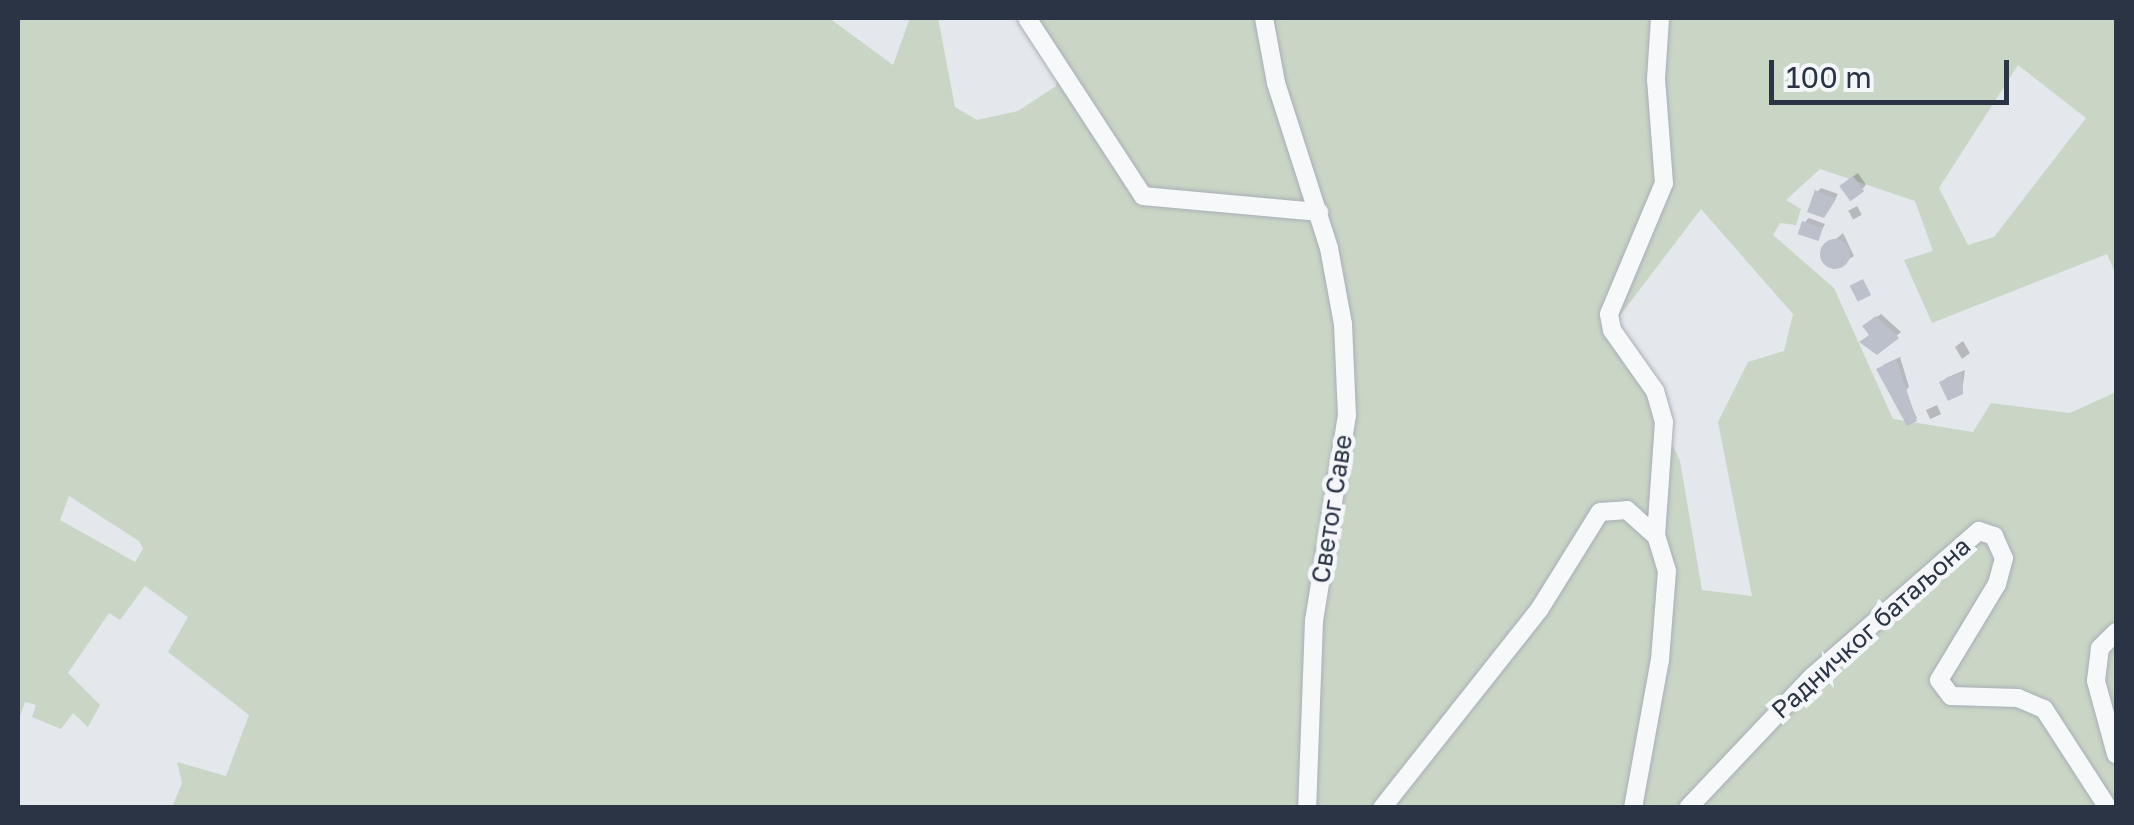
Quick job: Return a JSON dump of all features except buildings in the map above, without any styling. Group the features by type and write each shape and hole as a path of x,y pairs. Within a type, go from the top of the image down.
{"street":[{"path":"1027,18 1143,196 1319,212"},
{"name":"Светог Саве","path":"1264,18 1276,84 1319,212 1343,324 1347,415 1314,621 1307,808"},
{"path":"1633,808 1660,660 1667,571 1656,536 1664,422 1655,391 1612,330 1609,314 1664,184 1656,79 1660,18"},
{"path":"1382,808 1539,610 1600,512 1627,510 1656,536"},
{"name":"Радничког батаљона","path":"1688,808 1812,677 1979,531 1994,536 2004,558 1997,584 1939,680 1952,696 2018,698 2044,709 2108,808"},
{"path":"2116,632 2100,648 2096,681 2116,754"}],"green space":[{"path":"18,18 829,18 893,65 910,18 938,18 955,107 977,120 1018,111 1056,86 1058,73 1026,35 1029,18 2116,18 2116,275 2107,254 1932,323 1904,260 1933,251 1915,201 1820,169 1786,200 1801,209 1796,225 1780,223 1773,235 1834,288 1893,419 1973,432 1991,403 2070,413 2116,392 2116,807 172,807 182,783 177,762 226,776 249,715 168,652 188,617 145,586 120,620 109,613 68,673 100,705 88,727 73,713 61,729 32,717 36,705 25,702 18,722","holes":["2018,65 2086,118 1994,237 1968,245 1939,188","1701,209 1793,314 1784,351 1748,362 1718,422 1752,596 1702,590 1680,461 1615,322","69,496 139,541 143,549 135,562 60,520"]}]}
